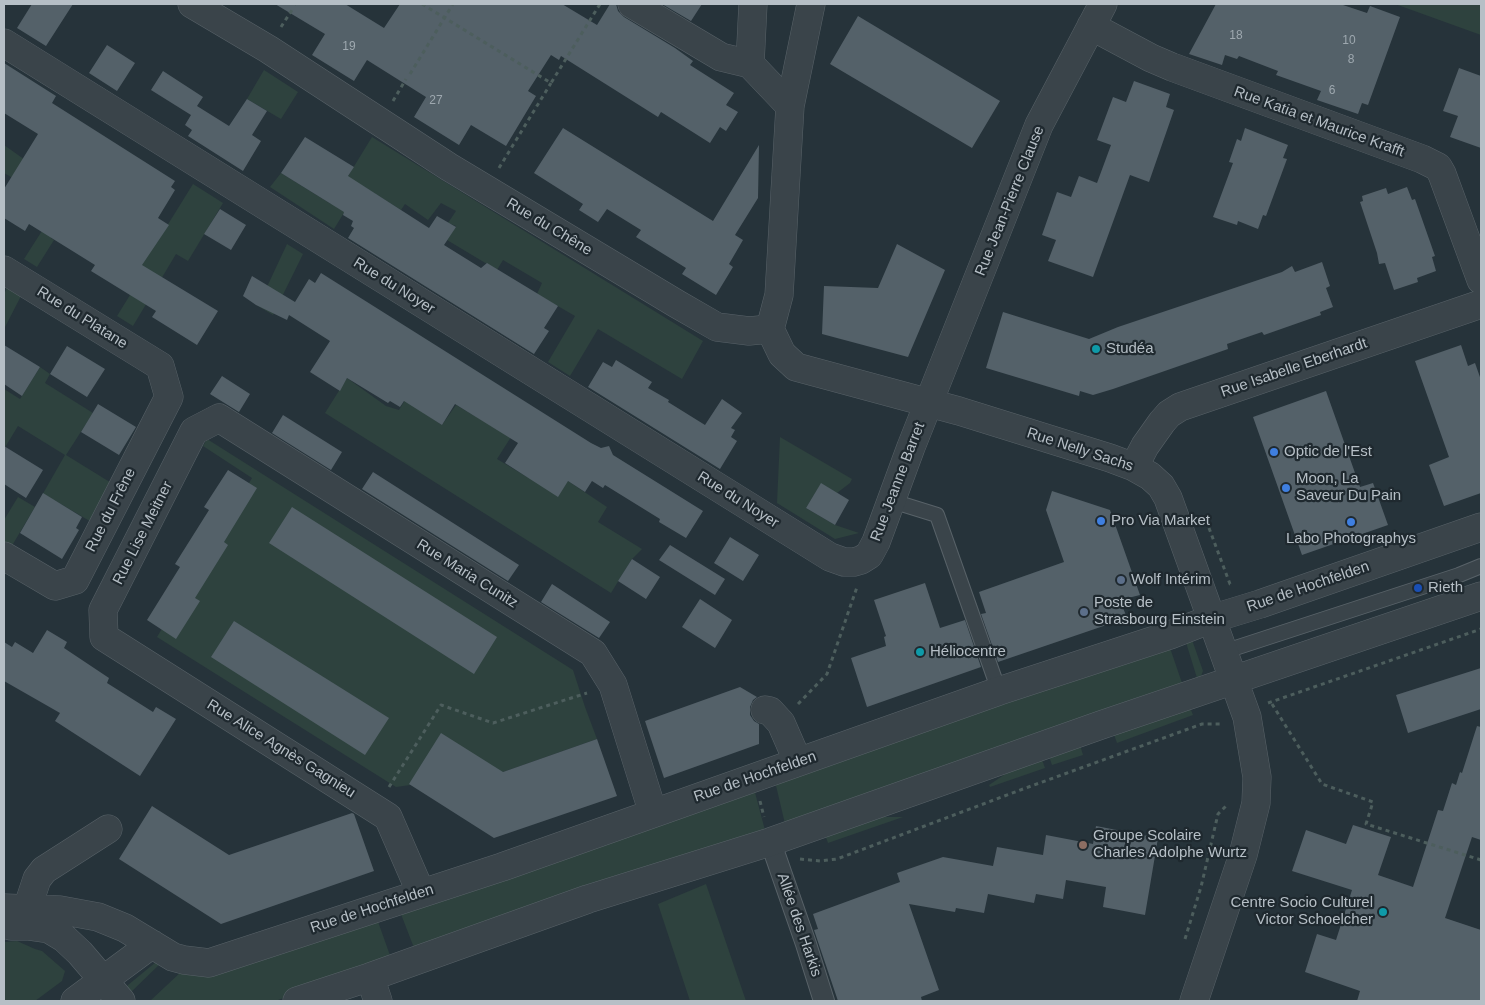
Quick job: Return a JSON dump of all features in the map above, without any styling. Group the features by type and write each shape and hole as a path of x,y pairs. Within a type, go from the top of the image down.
{"street":[{"name":"Rue du Chêne","path":"192,4 268,49 380,123 486,189 717,327 749,331 770,329"},
{"path":"632,4 721,57 750,64 790,106"},
{"path":"750,64 753,4"},
{"path":"811,4 790,106 779,295 770,329 782,354 796,367 923,401"},
{"name":"Rue Katia et Maurice Krafft","path":"1097,15 1151,58 1172,68 1422,159 1438,167 1481,280"},
{"name":"Rue Jean-Pierre Clause","path":"923,401 1039,125 1097,15"},
{"name":"Rue du Noyer","path":"4,43 784,529"},
{"name":"Rue du Platane","path":"4,270 160,366"},
{"name":"Rue Isabelle Eberhardt","path":"1134,467 1145,446 1162,422 1169,414 1180,407 1481,304"},
{"name":"Rue du Frêne","path":"4,556 55,586 75,580 169,397 160,366"},
{"name":"Rue Nelly Sachs","path":"923,401 1134,467 1150,476 1161,486 1168,498 1250,727 1257,776 1256,803 1243,855 1194,1001"},
{"name":"Rue Jeanne Barret","path":"784,529 830,558 844,562 854,562 869,555 892,501 911,447 923,401"},
{"name":"Rue Maria Cunitz","path":"194,431 219,418 593,653 614,685 653,813"},
{"name":"Rue Lise Meitner","path":"104,638 103,610 194,431"},
{"name":"Rue de Hochfelden","path":"16,917 60,910 98,917 125,928 173,957 209,963 502,867 754,777 1481,527"},
{"path":"297,1001 374,989 588,899 771,846 1092,728 1481,596"},
{"name":"Rue Alice Agnès Gagnieu","path":"104,638 388,817 421,893"},
{"path":"773,716 798,762"},
{"path":"108,829 44,870 16,917 64,938 80,953 121,1001"},
{"name":"Allée des Harkis","path":"771,846 824,1001"},
{"path":"75,1001 152,944"}],"lane":[{"path":"892,501 937,515 999,692"},
{"path":"1223,652 1481,566"}],"path":[{"path":"422,4 551,83"},
{"path":"410,74 452,4"},
{"path":"486,189 600,4"},
{"path":"773,716 827,674 869,555"},
{"path":"1481,629 1270,702 1322,784 1373,802 1366,824 1481,860"},
{"path":"375,808 441,704 493,723 614,685"},
{"path":"1202,724 1226,723"},
{"path":"754,777 771,846"},
{"path":"1183,944 1201,887 1218,814 1232,800"}],"green space":[{"path":"1395,4 1481,4 1481,35"},
{"path":"264,70 298,92 281,119 247,99"},
{"path":"372,137 703,341 682,379 598,329 570,376 548,362 575,316 537,294 542,283 503,260 497,270 447,240 456,226 448,223 456,211 441,203 428,220 405,204 401,210 361,185 334,229 270,187 281,173 331,204"},
{"path":"4,145 28,162 18,181 4,173"},
{"path":"193,184 223,203 188,261 176,254 133,326 117,316 130,295 108,243 157,242"},
{"path":"70,187 51,238 54,240 37,267 24,259"},
{"path":"287,244 303,254 273,315 258,306"},
{"path":"7,288 21,296 4,329 4,294"},
{"path":"40,367 50,374 45,383 93,413 66,455 113,484 93,523 54,500 37,504 65,455 18,426 4,449 4,389 20,399"},
{"path":"347,378 386,406 399,410 405,400 442,425 456,405 511,437 497,459 527,477 568,481 607,507 598,522 642,549 632,559 611,593 325,413"},
{"path":"780,437 852,479 850,483 837,493 821,484 806,508 835,525 859,533 835,539 777,503"},
{"path":"207,439 573,670 597,739 503,772 396,787 157,637 252,478 203,446"},
{"path":"18,497 35,507 10,549 4,545 4,520"},
{"path":"1184,636 1191,637 1203,671 1201,676 1197,678"},
{"path":"1168,642 1182,683 786,828 774,777"},
{"path":"1189,705 1193,715 1117,743 1112,729"},
{"path":"1080,745 1083,755 1052,765 1050,759 1052,755"},
{"path":"1040,754 1045,768 990,787 989,785 1029,758"},
{"path":"753,785 766,834 416,953 399,909"},
{"path":"858,817 903,817 828,843 823,829"},
{"path":"706,884 746,1001 690,1001 658,904"},
{"path":"376,916 392,961 275,1001 150,1001 182,971"},
{"path":"17,941 42,951 65,971 62,981 35,1001 4,1001 4,942"},
{"path":"156,962 161,963 129,994 126,988 128,985"}],"building":[{"path":"32,4 73,4 46,46 17,28"},
{"path":"275,4 345,4 384,28 400,4 562,4 597,25 610,4 616,4 618,11 624,17 675,48 693,61 690,65 734,93 726,105 738,112 726,131 720,127 710,143 661,112 658,117 561,56 559,60 551,55 528,91 536,96 506,146 471,125 459,145 414,117 426,97 367,60 354,81 312,55 325,34"},
{"path":"662,4 702,4 691,21"},
{"path":"1216,4 1340,4 1367,13 1370,6 1400,17 1368,105 1362,103 1358,114 1317,100 1321,91 1276,75 1278,71 1239,56 1237,59 1225,55 1222,65 1189,54"},
{"path":"858,16 1000,101 972,148 830,64"},
{"path":"107,45 135,63 117,91 89,73"},
{"path":"4,63 56,96 52,103 175,181 171,187 175,190 158,218 169,225 142,265 218,311 197,345 152,317 156,311 91,271 95,265 29,224 25,231 4,218 4,189 38,134 4,113"},
{"path":"1459,68 1481,76 1481,148 1450,137 1458,116 1443,111"},
{"path":"163,71 203,97 197,106 229,126 247,99 267,111 252,135 261,141 243,171 188,136 192,130 185,125 191,115 151,90"},
{"path":"1134,81 1170,94 1166,107 1174,110 1149,182 1130,175 1093,277 1048,261 1056,240 1042,235 1057,192 1071,197 1079,176 1097,183 1111,145 1097,140 1113,97 1126,102"},
{"path":"563,128 713,221 759,145 758,198 735,235 743,240 729,264 733,267 716,295 682,274 686,268 636,237 641,230 607,209 598,222 579,210 583,204 534,173"},
{"path":"1245,128 1288,145 1283,158 1287,159 1266,216 1263,215 1258,229 1238,221 1237,225 1213,217 1233,163 1229,162 1237,139 1241,141"},
{"path":"305,137 354,167 348,176 429,228 437,216 456,227 444,245 481,268 487,263 558,306 544,328 549,331 534,354 348,238 354,228 351,226 353,221 343,215 344,212 281,173"},
{"path":"1407,187 1412,200 1415,199 1435,256 1432,257 1436,271 1417,278 1418,282 1394,290 1385,263 1379,264 1360,202 1363,201 1362,196 1386,188 1388,194"},
{"path":"220,209 246,225 231,250 204,234"},
{"path":"897,244 945,270 908,357 822,334 824,286 878,288"},
{"name":"Studéa","path":"1322,262 1330,286 1326,288 1333,307 1320,312 1321,315 1264,335 1262,332 1227,344 1228,349 1113,389 1093,395 1080,391 1079,396 986,368 1003,312 1089,339 1118,327 1282,272 1292,266 1295,272"},
{"path":"321,273 591,443 601,448 609,446 613,455 703,511 686,538 659,522 660,519 605,485 603,488 592,481 585,492 568,481 558,497 505,463 518,443 455,404 442,425 404,401 400,407 390,401 388,403 347,378 340,391 310,372 330,341 289,315 287,320 256,305 243,296 252,276 295,302 309,279 315,283"},
{"path":"4,345 40,367 22,396 4,384"},
{"path":"1461,345 1468,366 1475,363 1481,380 1481,493 1444,506 1429,465 1449,457 1415,361"},
{"path":"67,346 105,369 87,397 50,374"},
{"path":"616,360 652,382 648,388 705,425 722,399 742,413 731,428 735,430 731,437 737,441 720,469 588,387 603,362 612,367"},
{"path":"222,376 250,394 239,412 210,394"},
{"path":"1326,391 1360,487 1373,483 1388,525 1302,555 1253,417"},
{"path":"98,404 136,427 119,455 81,432"},
{"path":"283,415 342,452 331,470 272,433"},
{"path":"4,446 43,470 26,498 4,484"},
{"path":"228,470 257,488 224,542 228,545 195,598 200,601 176,639 147,620 180,567 175,564 209,510 204,507"},
{"path":"373,472 519,565 508,581 362,489"},
{"path":"821,483 849,500 835,525 806,508"},
{"path":"1052,491 1110,510 1140,595 1120,600 1127,618 998,662 981,614 986,613 979,592 1064,562 1046,510"},
{"path":"43,493 82,517 76,528 79,530 62,559 20,533"},
{"path":"292,507 497,637 474,674 269,543"},
{"path":"730,537 759,555 743,581 714,563"},
{"path":"670,545 725,579 715,595 659,560"},
{"path":"632,559 660,577 646,599 618,581"},
{"name":"Héliocentre","path":"925,583 940,628 965,620 981,667 867,707 851,658 886,646 884,637 886,636 874,600"},
{"path":"552,584 610,622 599,638 541,602"},
{"path":"700,599 732,620 715,648 682,627"},
{"path":"234,621 389,718 365,755 211,657"},
{"path":"47,630 67,642 64,648 109,678 107,683 153,712 156,707 176,719 140,776 55,721 60,713 4,681 4,642 12,647 15,642 33,653"},
{"path":"1481,668 1481,709 1408,733 1396,695"},
{"path":"740,687 757,697 753,700 750,707 750,715 759,724 759,744 664,778 645,721"},
{"path":"1477,726 1481,727 1481,840 1472,837 1445,918 1481,930 1481,1001 1357,1001 1360,991 1305,972 1317,934 1336,940 1352,890 1292,871 1306,830 1346,844 1353,825 1391,837 1378,875 1413,887 1438,810 1443,811 1452,783 1456,785 1460,772 1462,773"},
{"path":"441,733 503,772 597,739 617,796 494,838 409,784"},
{"path":"152,806 229,855 352,813 354,814 374,871 221,924 119,859"},
{"path":"1096,826 1158,838 1145,915 1103,907 1106,887 1066,880 1063,899 1036,894 1034,903 988,894 984,913 956,908 955,912 909,904 939,990 921,997 922,1001 838,1001 814,930 818,929 813,914 900,882 897,873 943,857 993,866 997,847 1043,855 1046,835 1093,844"}],"place":[{"name":"Studéa","path":"1096,349"},
{"name":"Optic de l'Est","path":"1274,452"},
{"name":"Moon, La Saveur Du Pain","path":"1286,488"},
{"name":"Pro Via Market","path":"1101,521"},
{"name":"Labo Photographys","path":"1351,522"},
{"name":"Wolf Intérim","path":"1121,580"},
{"name":"Rieth","path":"1418,588"},
{"name":"Poste de Strasbourg Einstein","path":"1084,612"},
{"name":"Héliocentre","path":"920,652"},
{"name":"Groupe Scolaire Charles Adolphe Wurtz","path":"1083,845"},
{"name":"Centre Socio Culturel Victor Schoelcher","path":"1383,912"}]}
